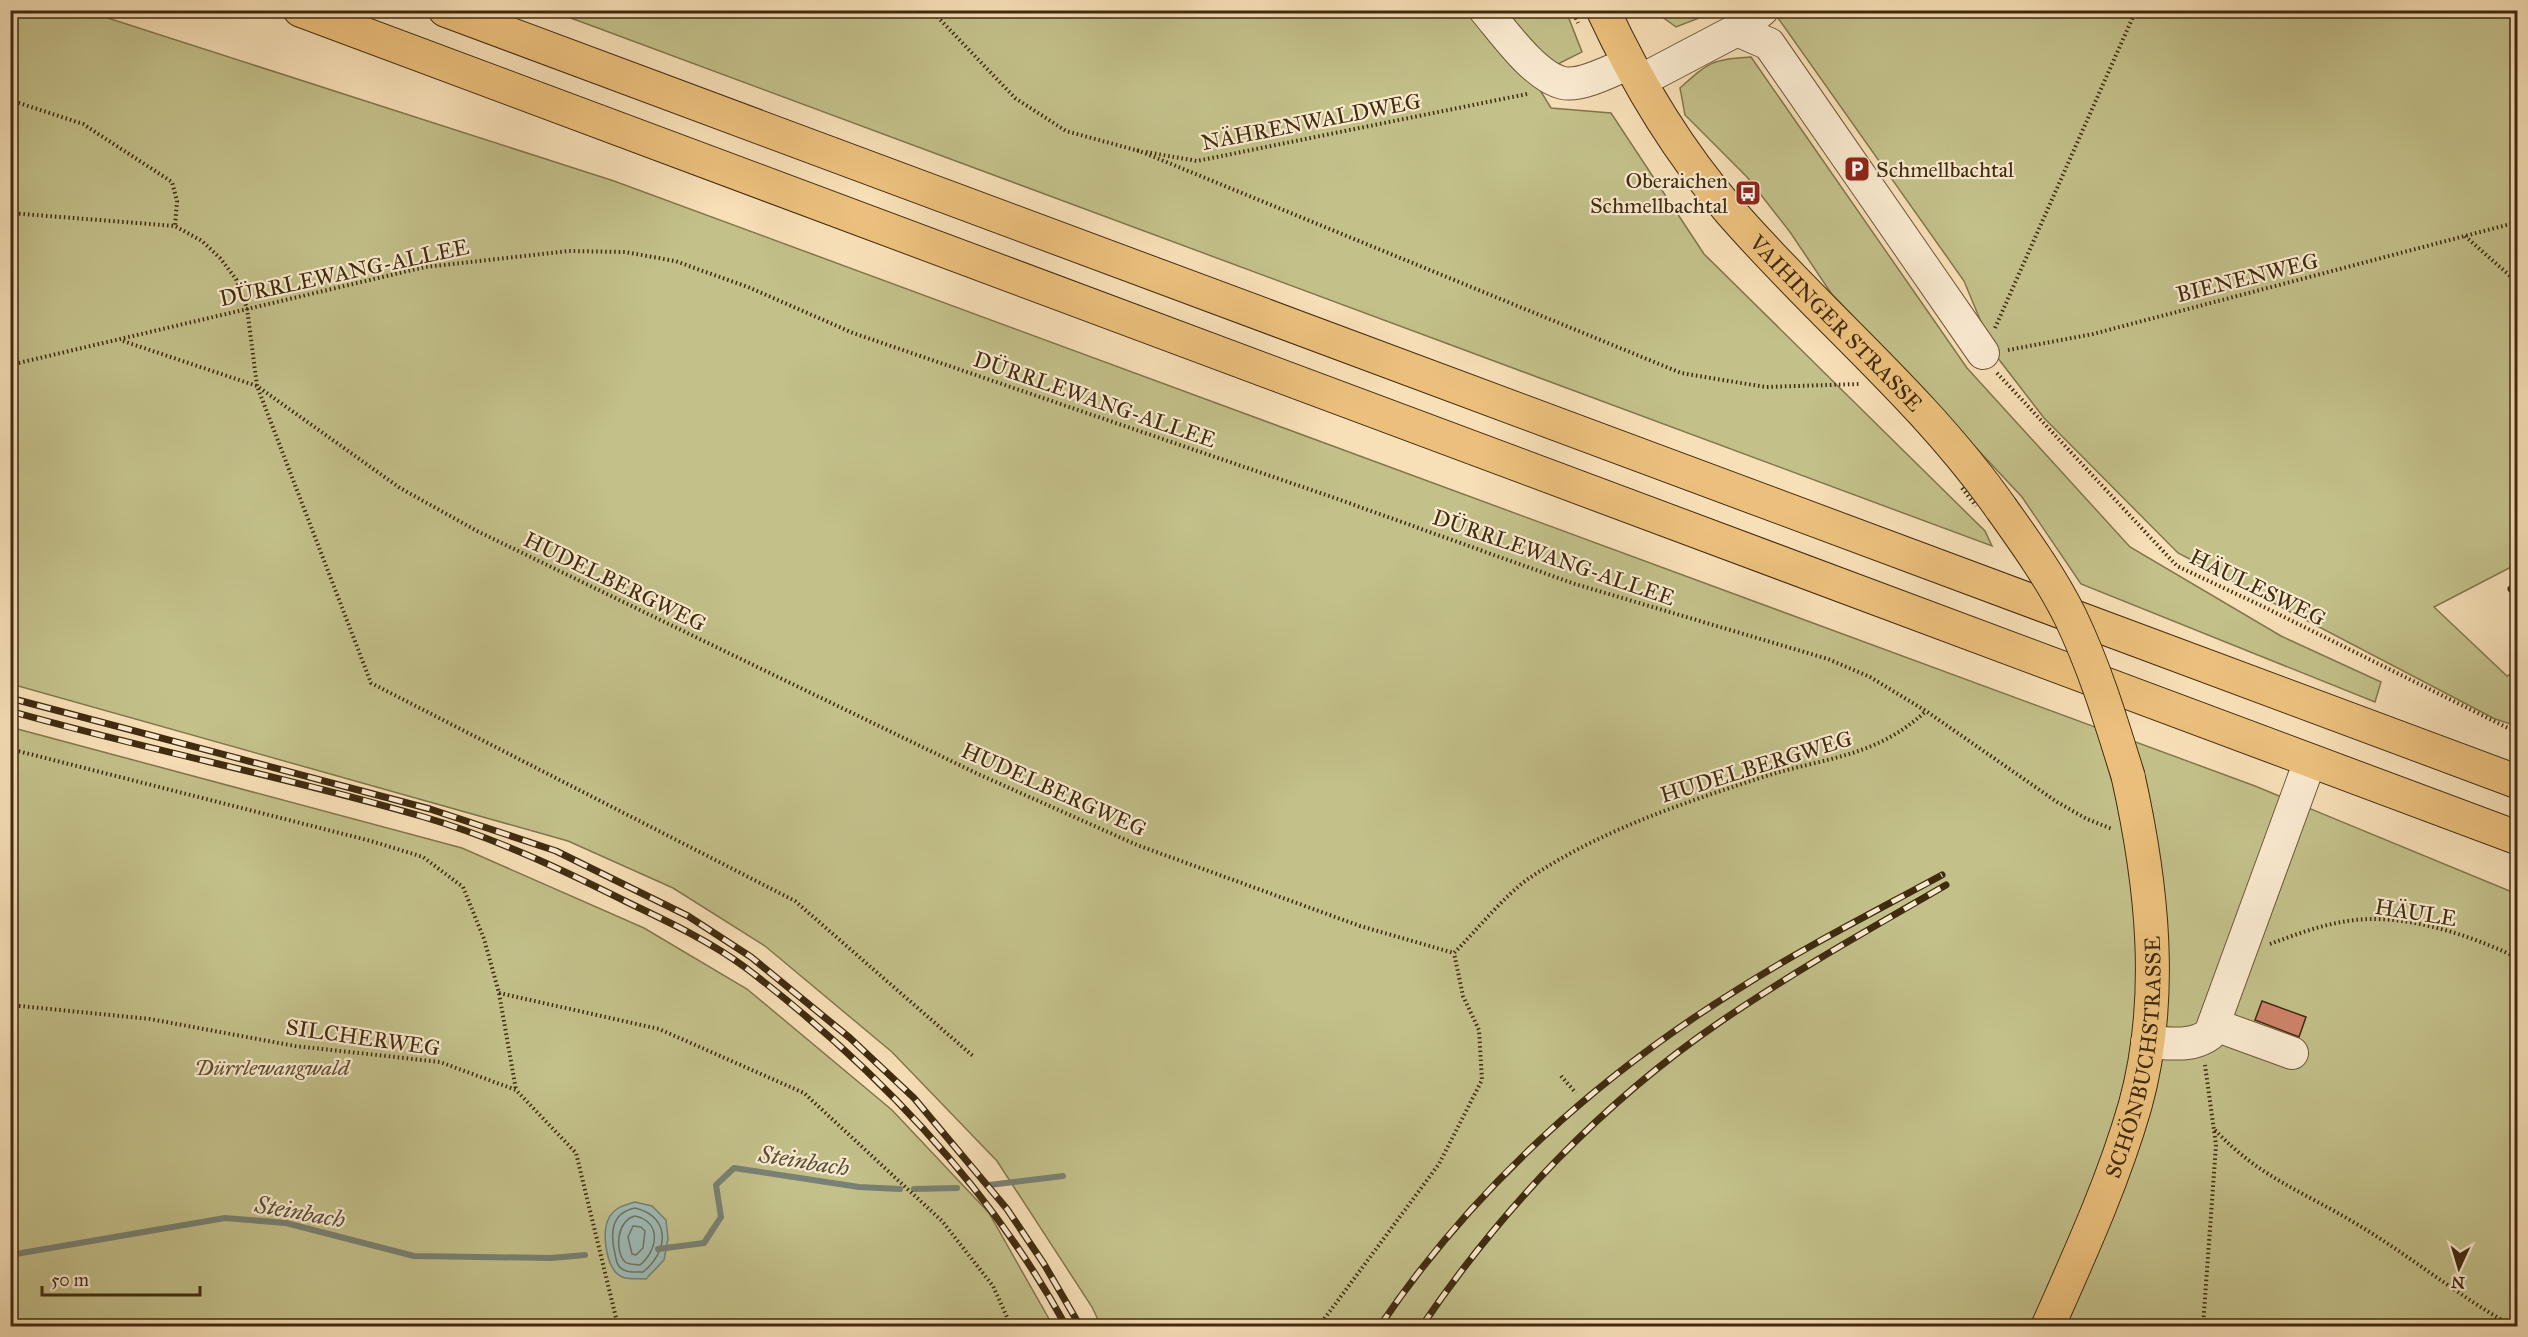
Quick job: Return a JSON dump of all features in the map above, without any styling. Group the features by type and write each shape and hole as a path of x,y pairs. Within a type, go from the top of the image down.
{"main road":[{"path":"300,10 2517,838"},
{"path":"445,10 2517,782"},
{"name":"VAIHINGER STRASSE","path":"1602,10 1635,72 1675,139 1730,211 1939,429 2001,508 2042,566 2074,625 2107,706 2128,776"},
{"name":"SCHÖNBUCHSTRASSE","path":"2048,1326 2117,1162 2135,1104 2147,1042 2151,1003 2151,921 2147,875 2128,776"}],"street":[{"path":"1485,10 1542,71 1563,83 1602,75 1635,72 1737,30 1762,10"},
{"path":"1737,30 1769,44 1983,352"},
{"path":"2205,1033 2240,957 2310,761"},
{"path":"2147,1042 2205,1033 2292,1053"}],"path":[{"name":"NÄHRENWALDWEG","path":"931,10 1015,98 1066,132 1137,150 1197,161 1533,93 1563,83"},
{"path":"1983,352 2136,10"},
{"path":"10,100 83,124 172,182 177,201 176,226"},
{"path":"1137,150 1681,373 1765,387 1866,384"},
{"path":"10,213 176,226 201,241 220,258 236,279 247,308 257,386 371,683 795,901 974,1057"},
{"name":"BIENENWEG","path":"1983,352 2029,348 2093,334 2517,222"},
{"path":"2464,236 2517,283"},
{"name":"DÜRRLEWANG-ALLEE","path":"10,365 123,341 247,308 425,267 569,251 625,252 675,261 748,287 853,333 1332,497 1575,584 1828,659 1870,677 1926,711 2057,802 2087,819 2121,831"},
{"name":"HUDELBERGWEG","path":"123,341 257,386 400,488 477,531 978,774 1137,845 1360,926 1454,953 1526,880 1595,840 1668,808 1767,776 1858,753 1894,736 1926,711"},
{"name":"HÄULESWEG","path":"1983,352 1998,375 2177,566 2517,734"},
{"path":"10,749 371,841 423,857 463,887 484,939 498,993 516,1090"},
{"name":"HÄULE","path":"2240,957 2301,932 2372,919 2411,924 2456,934 2517,958"},
{"path":"1319,1326 1439,1164 1463,1122 1482,1080 1479,1030 1463,996 1454,953"},
{"path":"498,993 659,1029 804,1093 942,1221 993,1286 1011,1326"},
{"name":"SILCHERWEG","path":"10,1005 150,1019 295,1046 440,1062 516,1090 576,1153 618,1326"},
{"path":"2203,1326 2216,1145 2205,1033"},
{"path":"1561,1076 1576,1093"},
{"path":"2215,1130 2234,1150 2266,1175 2356,1223 2476,1306 2512,1326"}],"green space":[{"path":"1655,10 1717,11 1676,27"},
{"path":"11,11 86,11 614,181 2255,786 2517,894 2517,1326 1101,1326 1092,1307 997,1161 892,1052 765,946 673,888 568,841 11,684"},
{"path":"552,11 1566,11 1582,52 1532,77 1551,108 1611,113 1704,254 1985,531 1992,546"},
{"path":"1773,11 2517,11 2517,564 2434,607 2507,676 2517,671 2517,726 2495,719 2178,553 2044,418 1994,353 1964,281"},
{"path":"1751,57 1967,368 2130,547 2281,636 2381,682 2375,702 2081,584 2022,497 1831,293 1790,232 1747,177 1685,115 1680,88 1690,79 1712,63"},
{"name":"Dürrlewangwald","path":"10,727 462,848 644,928 747,989 892,1110 989,1213 1053,1326 11,1326"}],"water":[{"path":"635,1202 652,1206 666,1220 668,1239 664,1260 646,1279 622,1277 612,1267 607,1251 605,1234 610,1216 619,1208"}],"building":[{"path":"2262,1001 2306,1017 2299,1037 2255,1020"}],"waterway":[{"name":"Steinbach","path":"658,1249 704,1243 721,1217 716,1185 734,1168 859,1187 900,1189"},
{"name":"Steinbach","path":"989,1185 1063,1176"},
{"name":"Steinbach","path":"914,1189 957,1188"},
{"name":"Steinbach","path":"10,1255 225,1218 286,1223 414,1256 551,1258 585,1255"}],"railway":[{"path":"2511,589 2518,586"},
{"path":"10,698 430,809 556,851 688,916 751,957 850,1038 914,1098 1007,1209 1044,1264 1080,1326"},
{"path":"10,711 321,789 450,825 554,867 704,941 746,968 839,1045 925,1130 1001,1224 1035,1274 1066,1326"},
{"path":"1380,1326 1455,1228 1497,1182 1588,1097 1637,1058 1740,988 1942,875"},
{"path":"1422,1326 1485,1240 1520,1199 1595,1122 1635,1087 1677,1053 1775,986 1946,885"}],"place":[{"name":"Schmellbachtal","path":"1857,169"},
{"name":"Oberaichen Schmellbachtal","path":"1748,193"}]}
